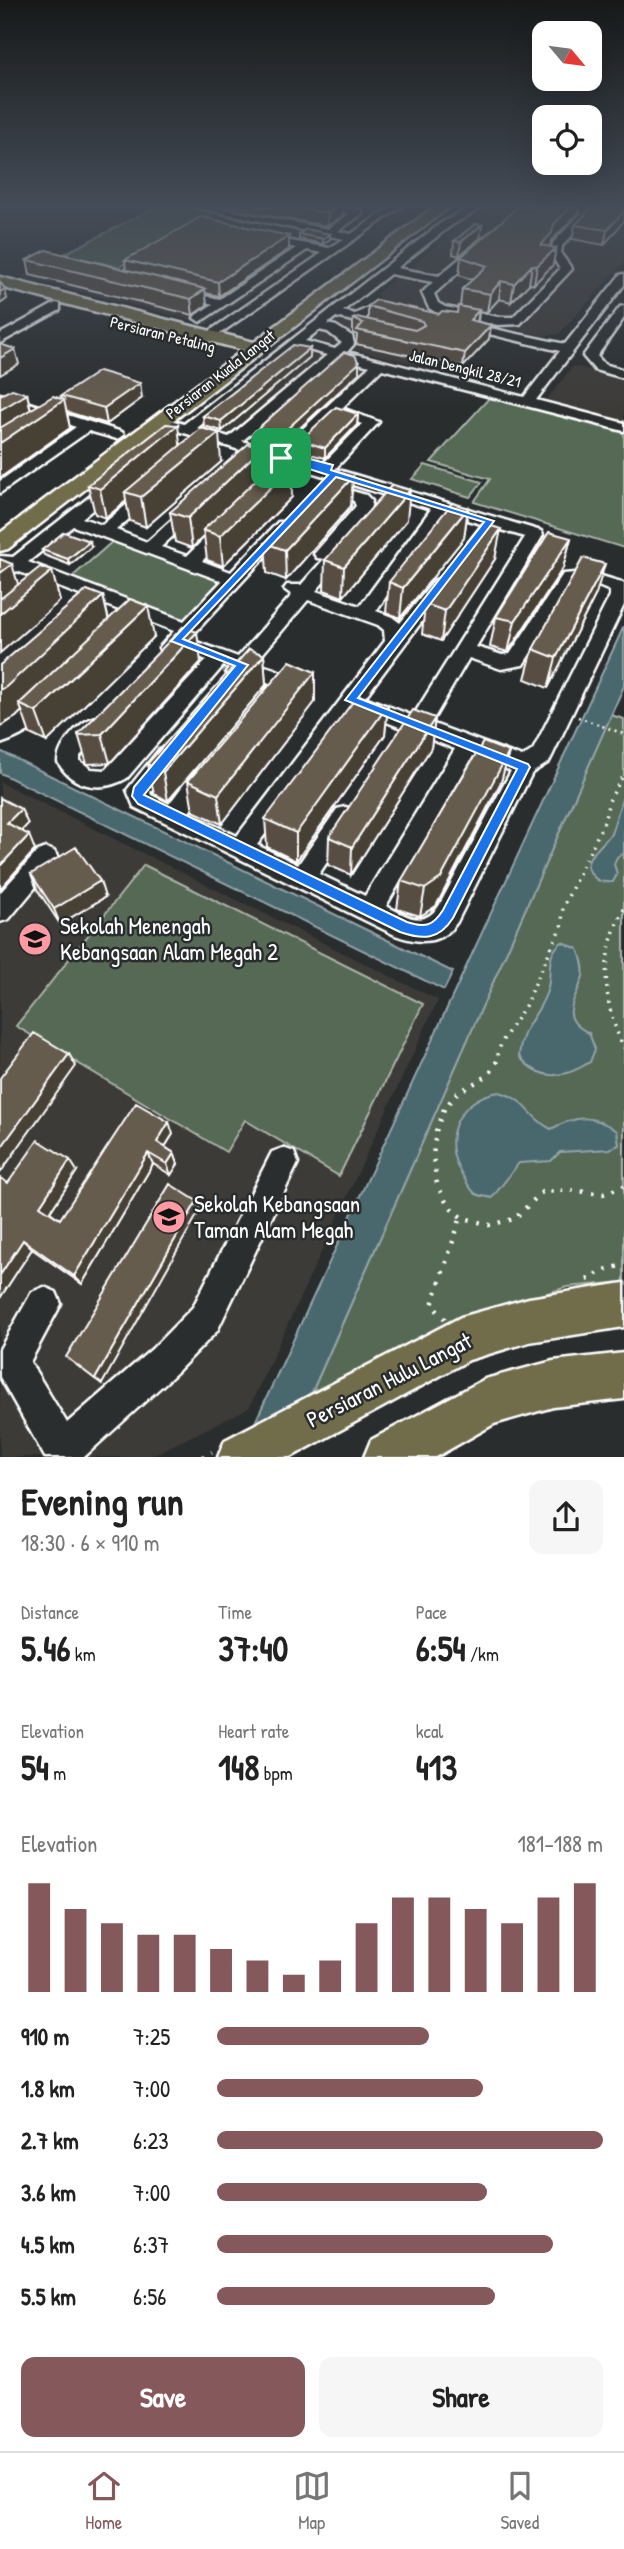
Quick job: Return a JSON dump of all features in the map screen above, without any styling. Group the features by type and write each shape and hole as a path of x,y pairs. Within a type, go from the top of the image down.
{"main road":[{"name":"Persiaran Kuala Langat","path":"5,553 117,435 208,362 243,350 260,330 339,275"},
{"name":"Persiaran Kuala Langat","path":"5,553 243,350 312,304 349,275"},
{"name":"Persiaran Petaling","path":"0,282 195,331 243,350"},
{"name":"Persiaran Petaling","path":"0,292 56,307 195,331"},
{"path":"208,362 195,331 236,335 260,330"},
{"name":"Persiaran Hulu Langat","path":"242,1457 461,1340 529,1320 624,1305"},
{"path":"388,1457 485,1403 553,1384 624,1376"}],"street":[{"path":"195,331 223,303 265,275"},
{"path":"215,333 298,275"},
{"path":"186,429 278,354 297,343 383,275"},
{"path":"414,275 440,280"},
{"path":"446,275 428,293 433,304 441,310 498,321 520,320 561,275"},
{"path":"527,402 624,277"},
{"path":"342,281 342,291 352,299"},
{"path":"160,288 223,303"},
{"path":"312,304 333,299 352,299 568,349"},
{"path":"603,304 624,309 607,359 624,365"},
{"path":"0,339 56,307"},
{"path":"334,313 357,318 370,312 397,316 412,313"},
{"path":"357,318 357,324 368,327"},
{"path":"232,443 342,349 348,340 337,332 318,326"},
{"path":"618,332 590,356 600,368 624,373"},
{"name":"Jalan Dengkil 28/21","path":"297,343 342,349 384,365 624,427"},
{"path":"251,465 280,461 332,409 384,365"},
{"path":"0,398 24,405 51,420 87,426 117,435"},
{"path":"8,416 24,405"},
{"path":"325,479 372,422 332,409"},
{"path":"160,421 280,461 325,479 364,501 364,507 298,591"},
{"path":"0,488 87,426"},
{"path":"5,553 71,520 130,472"},
{"path":"325,479 391,491 441,506 484,528 535,535 465,650 413,724 393,744"},
{"path":"104,532 163,481"},
{"path":"114,706 70,752 72,768 83,775 108,779 119,772 298,591 391,491"},
{"path":"150,548 207,497"},
{"path":"365,613 441,506"},
{"path":"158,659 295,514"},
{"path":"190,563 238,516"},
{"path":"71,520 234,579"},
{"path":"5,553 55,579 140,611 230,661 279,679 276,693 259,713"},
{"path":"242,849 351,700 450,573"},
{"path":"182,738 138,790 142,801 370,910 421,932 432,931 441,925 524,767 541,756 619,596 619,589 614,585 577,575 569,578 516,660 501,662 465,650"},
{"path":"36,594 55,579"},
{"path":"298,591 385,621 393,628 395,642"},
{"path":"78,612 97,595"},
{"path":"121,630 140,611"},
{"path":"225,686 230,661"},
{"path":"0,736 12,733 25,724 64,686"},
{"path":"351,700 524,767"},
{"path":"370,910 468,746"},
{"path":"173,816 224,754"},
{"path":"303,878 355,800"},
{"path":"0,911 46,858"},
{"path":"44,1304 6,1368 63,1454 164,1361 205,1319 283,1163"}],"path":[{"path":"570,715 624,734"},
{"path":"624,774 608,801 604,822 571,888 563,907 562,924 525,1006 501,1044 489,1075 457,1093 444,1109 436,1131 433,1156 437,1184 448,1206 461,1217 489,1225 514,1219 542,1192 562,1189 603,1194 624,1186"},
{"path":"624,909 613,928 608,946 606,980 610,1012 624,1048"},
{"path":"447,1321 432,1305 443,1266 455,1246 461,1217"},
{"path":"584,1282 604,1270 624,1265"}],"shaded area":[{"path":"24,275 280,275 207,324 20,277"},
{"path":"400,275 612,275 559,334 543,336 381,300 376,294"},
{"path":"350,307 450,329 415,364 310,339"},
{"path":"298,345 374,365 328,409 366,420 329,465 196,425"},
{"path":"573,366 624,378 624,422 545,402"},
{"name":"Sekolah Kebangsaan Taman Alam Megah","path":"0,782 438,1000 249,1408 149,1457 0,1457"}],"green space":[{"path":"489,398 624,433 624,548 474,502 490,479 431,462"},
{"path":"425,465 482,482 470,497 412,479"},
{"path":"113,541 224,581 186,620 71,578"},
{"path":"611,715 624,719 624,1282 567,1287 453,1322 312,1392"},
{"path":"144,865 423,1004 339,1176 245,1120 226,1152 16,1026"}],"water":[{"path":"624,626 624,686 312,1392 252,1429"},
{"path":"0,751 453,972 444,990 0,773"},
{"path":"624,793 624,853 617,857 614,864 617,874 613,882 604,882 594,877 587,866 590,857 611,834"},
{"path":"562,942 578,949 583,976 571,1006 571,1013 579,1027 589,1033 595,1049 590,1062 570,1072 552,1075 535,1070 519,1056 523,1036 547,991 553,953"},
{"path":"499,1092 517,1100 551,1129 585,1118 608,1125 617,1131 619,1145 610,1149 560,1152 551,1161 519,1163 492,1198 476,1194 456,1163 453,1136 456,1123 472,1103"}],"building":[{"path":"90,275 148,275 205,289 191,299"},
{"path":"188,275 229,275 218,282"},
{"path":"477,275 523,275 514,284 501,281 490,294 462,289"},
{"path":"376,300 439,314 442,311 457,313 458,306 479,310 470,320 491,325 465,353 357,330 363,323 353,319 357,317 415,330 424,325 422,321 368,306"},
{"path":"0,344 15,349 0,358"},
{"path":"293,345 310,348 221,421 203,416"},
{"path":"344,352 355,355 359,363 287,429 271,434 256,430"},
{"path":"99,371 140,383 104,408 61,396"},
{"path":"12,389 27,394 0,410 0,395"},
{"path":"53,396 64,400 0,443 0,428"},
{"path":"336,407 358,414 325,448 306,442 305,436"},
{"path":"166,424 178,425 100,489 88,485"},
{"path":"201,428 219,433 141,497 125,492"},
{"path":"248,444 262,448 188,518 170,512"},
{"path":"274,463 291,468 220,536 203,530"},
{"path":"335,471 353,477 285,550 265,543"},
{"path":"392,485 410,490 344,567 325,560"},
{"path":"452,503 468,508 403,588 389,582"},
{"path":"482,523 501,529 445,611 425,604 430,597 426,595"},
{"path":"64,532 90,541 68,559 42,550"},
{"path":"549,532 571,538 515,621 496,617"},
{"path":"583,558 605,564 556,658 533,649"},
{"path":"0,559 12,564 0,573"},
{"path":"40,567 52,571 0,614 0,599"},
{"path":"87,590 103,596 0,690 0,665"},
{"path":"130,599 148,606 36,712 19,704"},
{"path":"183,627 197,632 102,734 78,735 78,734"},
{"path":"249,649 264,655 163,772 147,764"},
{"path":"290,661 315,672 218,795 188,781"},
{"path":"358,695 388,705 296,833 265,819"},
{"path":"413,710 435,718 352,847 329,837"},
{"path":"483,742 509,752 441,878 425,889 401,881"},
{"path":"0,798 21,809 7,823 29,835 0,866"},
{"path":"76,847 100,881 54,909 31,874"},
{"path":"34,1033 69,1054 0,1149 0,1078"},
{"path":"136,1103 169,1122 157,1142 174,1153 167,1164 148,1153 74,1276 23,1240 0,1275 0,1178 8,1183 38,1140 70,1160 40,1206 60,1219"},
{"path":"170,1184 197,1201 95,1379 66,1357"}],"place":[{"name":"Sekolah Menengah Kebangsaan Alam Megah 2","path":"35,939"},
{"name":"Sekolah Kebangsaan Taman Alam Megah","path":"169,1217"}],"route":[{"path":"286,453 330,467 326,471 489,521 351,700 524,767 448,914 441,925 432,931 421,932 404,927 142,801 138,796 138,790 243,665 176,641 334,474 281,458 286,453"}]}
